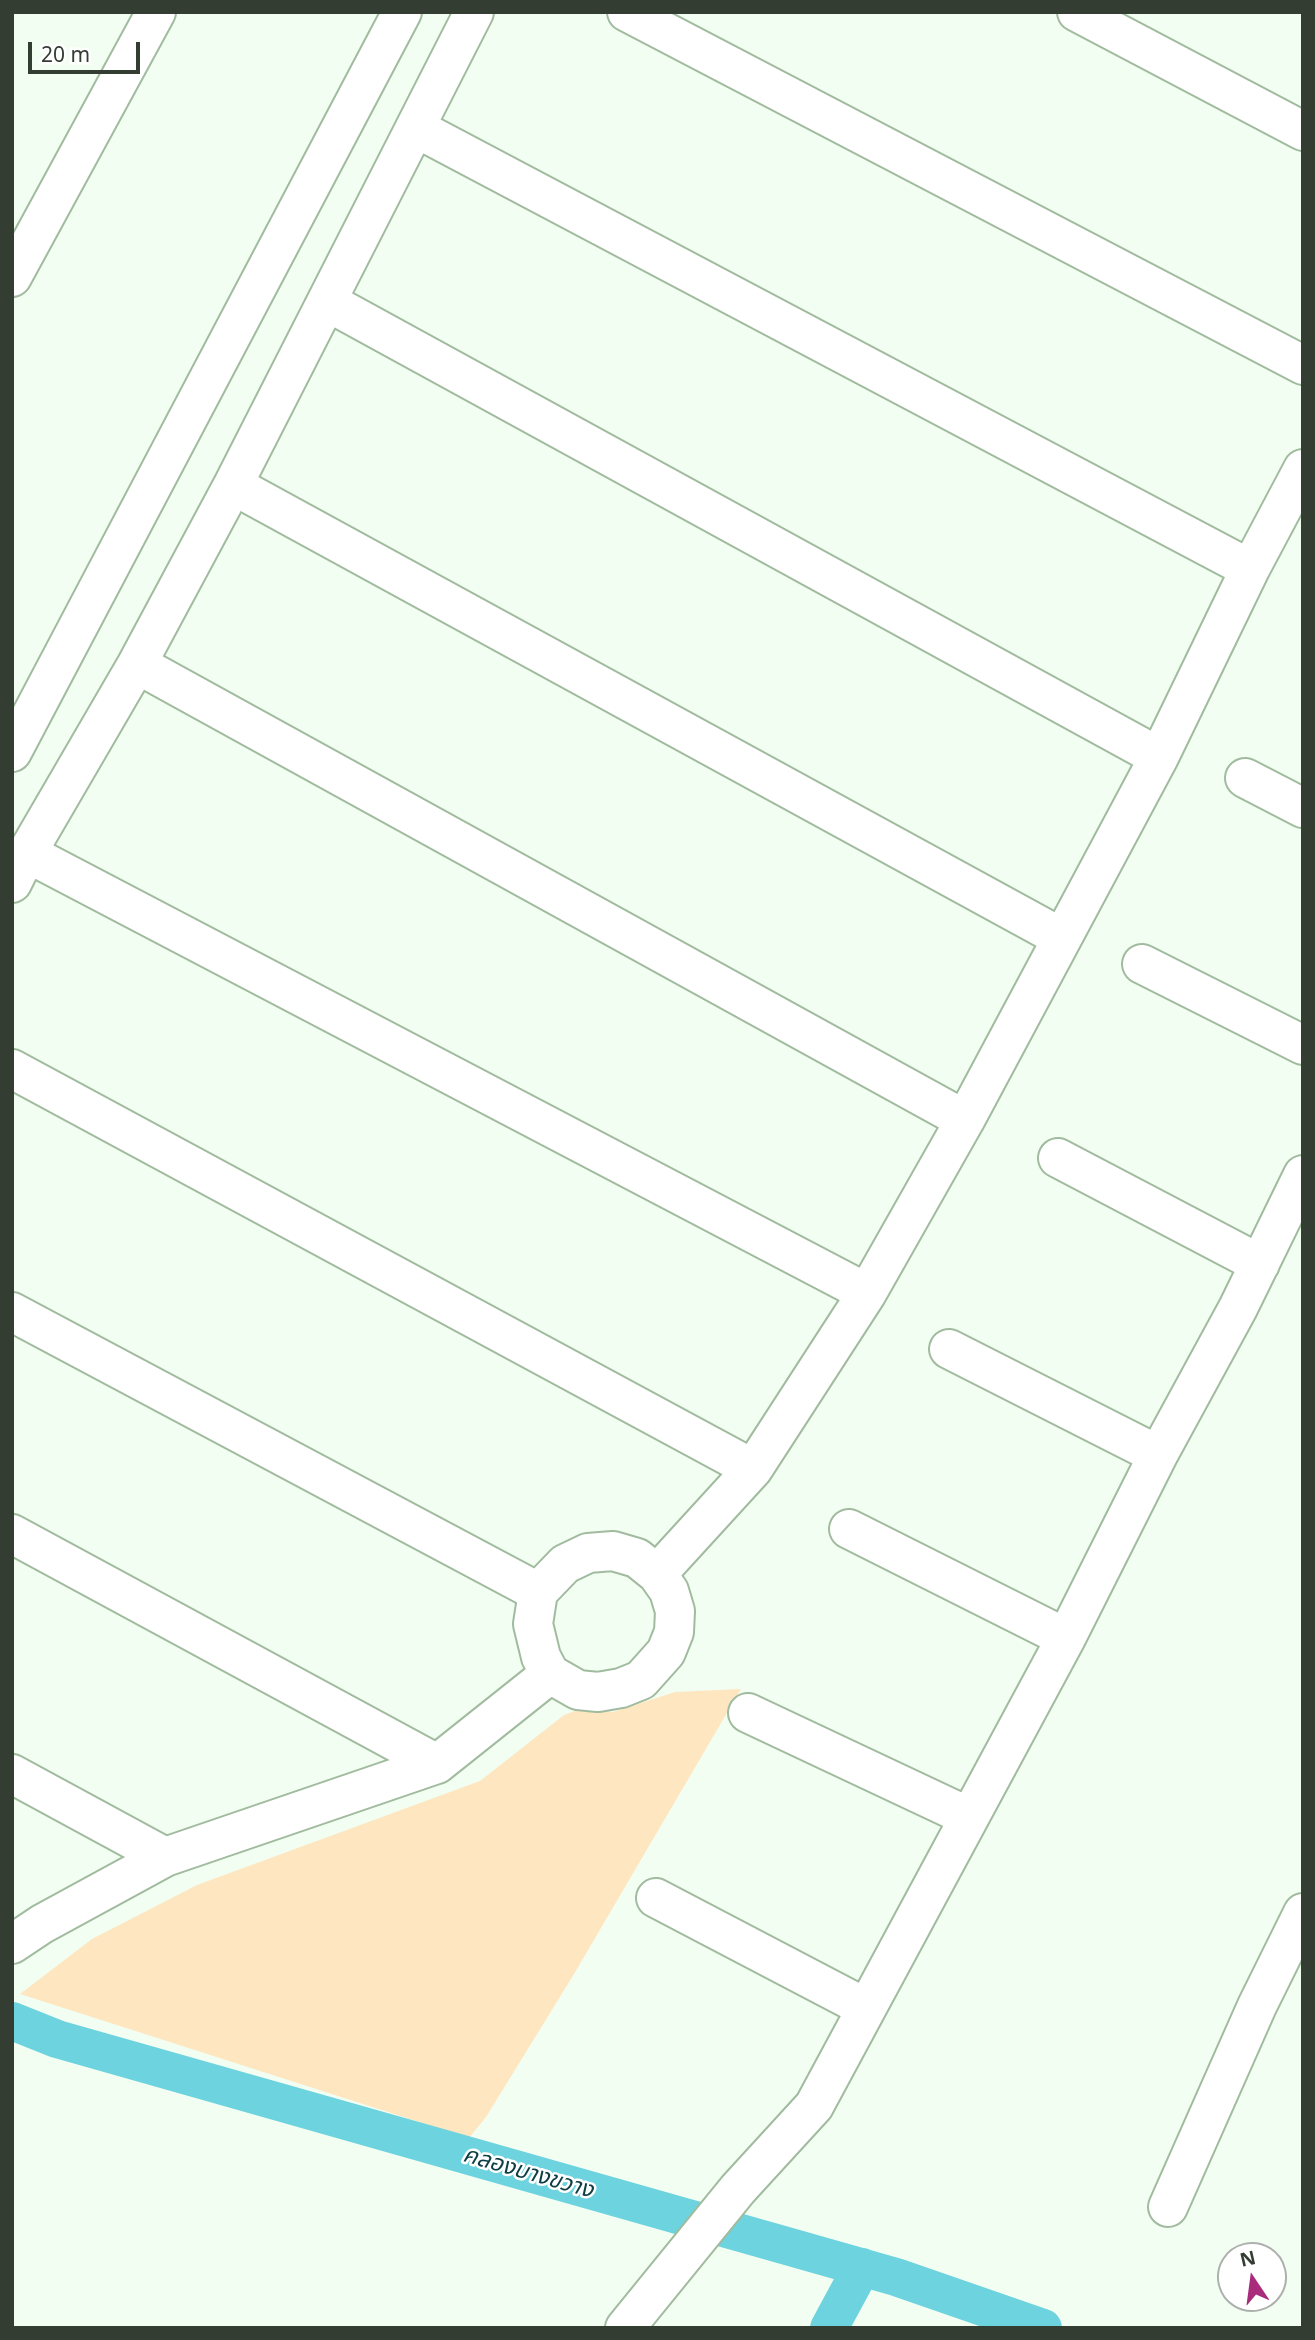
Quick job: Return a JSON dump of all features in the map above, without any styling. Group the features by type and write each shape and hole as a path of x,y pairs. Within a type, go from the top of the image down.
{"street":[{"path":"12,277 156,12"},
{"path":"12,752 402,12"},
{"path":"474,12 233,485 137,664 20,868 867,1293"},
{"path":"627,12 1303,365"},
{"path":"1077,12 1303,131"},
{"path":"416,128 1250,569"},
{"path":"328,302 1159,757"},
{"path":"657,1574 753,1469 867,1293 965,1120 1159,757 1250,569 1303,469"},
{"path":"233,485 1062,938"},
{"path":"137,664 965,1120"},
{"path":"1245,778 1303,808"},
{"path":"1142,964 1303,1045"},
{"path":"12,1069 753,1469"},
{"path":"1058,1158 1259,1264"},
{"path":"625,2328 738,2189 814,2106 1066,1638 1158,1455 1238,1308 1303,1175"},
{"path":"12,1312 538,1592"},
{"path":"949,1349 1158,1455"},
{"path":"849,1529 1066,1638"},
{"path":"12,1534 437,1764"},
{"path":"613,1551 637,1558 657,1574 669,1591 675,1611 674,1632 666,1652 641,1680 621,1688 598,1692 578,1690 550,1674 541,1657 533,1625 538,1592 565,1564 588,1553 613,1551"},
{"path":"12,1944 42,1924 165,1857 437,1764 550,1674"},
{"path":"748,1713 969,1817"},
{"path":"12,1774 165,1857"},
{"path":"656,1898 866,2008"},
{"path":"1168,2207 1257,2006 1303,1913"}],"shaded area":[{"path":"741,1689 574,1974 486,2117 469,2138 20,1994 92,1939 197,1885 480,1781 564,1715 580,1709 613,1712 675,1692"}],"waterway":[{"name":"คลองบางขวาง","path":"12,2021 57,2039 896,2277 1043,2328"},
{"path":"829,2328 862,2267"}]}
